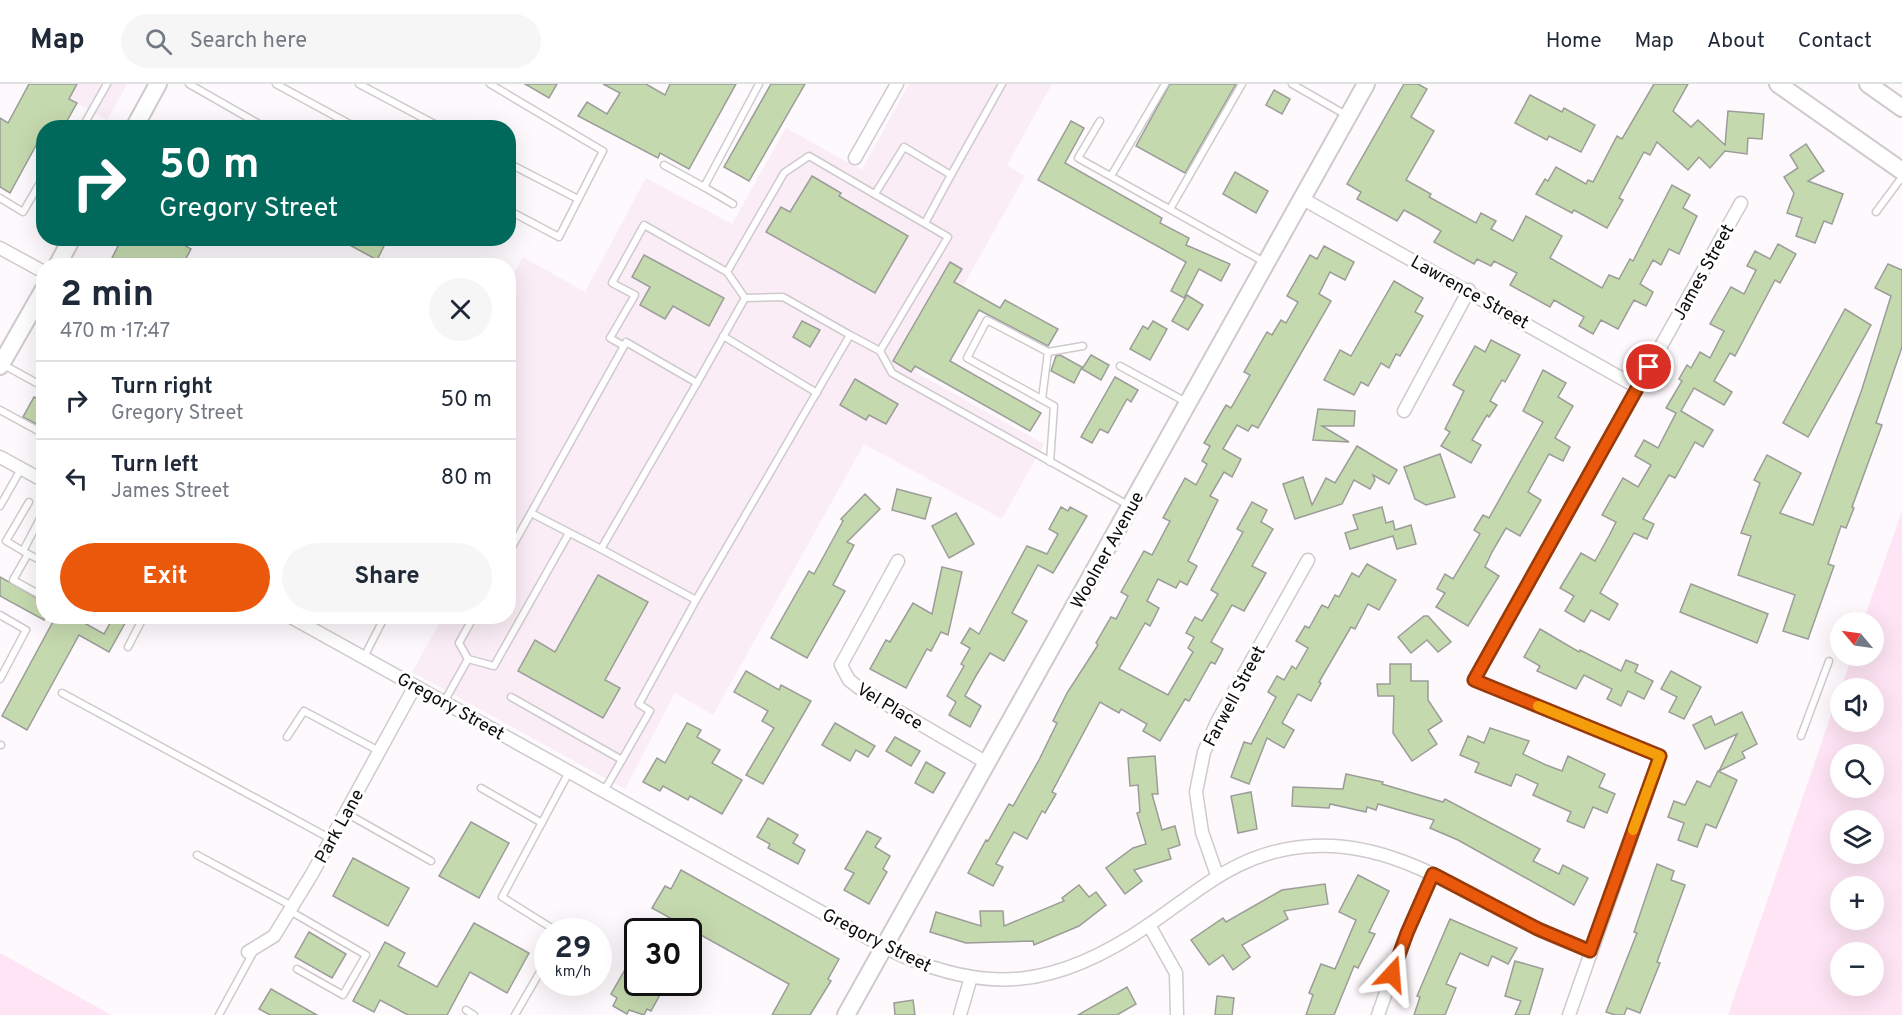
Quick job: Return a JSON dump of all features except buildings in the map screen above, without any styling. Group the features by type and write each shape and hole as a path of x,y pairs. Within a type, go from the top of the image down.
{"street":[{"path":"138,120 158,84"},
{"path":"855,158 897,84"},
{"name":"Woolner Avenue","path":"846,1015 1366,84"},
{"path":"1778,84 1902,171"},
{"path":"1868,84 1902,108"},
{"name":"Lawrence Street","path":"1303,199 1469,290 1637,387"},
{"name":"James Street","path":"1569,1015 1660,756 1474,680 1741,203"},
{"path":"0,248 36,268"},
{"path":"1404,411 1469,290"},
{"path":"1,365 36,316"},
{"path":"0,457 36,477"},
{"name":"Vel Place","path":"897,561 841,665 849,680 862,690 987,763"},
{"name":"Farwell Street","path":"1217,874 1202,832 1196,792 1204,752 1217,722 1308,561"},
{"name":"Gregory Street","path":"303,624 884,947 933,969 988,981 1034,978 1064,971 1094,958 1149,925 1217,874 1252,858 1313,846 1360,848 1402,859 1538,929 1590,951"},
{"name":"Park Lane","path":"252,950 274,936 331,839 415,686"},
{"path":"1378,1015 1407,933 1433,874"},
{"path":"1149,925 1176,973 1177,1015"},
{"path":"960,1015 971,977"}],"lane":[{"path":"87,120 107,84"},
{"path":"189,84 252,120"},
{"path":"276,84 342,120"},
{"path":"359,84 427,120"},
{"path":"490,84 603,151 559,237 516,214"},
{"path":"704,187 759,84"},
{"path":"924,223 1002,84"},
{"path":"1111,176 1165,84"},
{"path":"1170,209 1242,84"},
{"path":"1292,84 1348,116"},
{"path":"1100,121 1078,158 1267,263"},
{"path":"875,194 904,147 951,175"},
{"path":"728,272 784,173 809,156 948,237 880,351"},
{"path":"664,165 733,204"},
{"path":"516,167 578,199"},
{"path":"1876,212 1902,177"},
{"path":"0,198 23,212 36,190"},
{"path":"624,346 610,338 635,295 612,283 644,225 728,272 745,298"},
{"path":"745,298 783,297 880,351 892,373 1131,507"},
{"path":"601,549 745,298"},
{"path":"1050,462 1054,406 967,358 987,320 1048,352 1083,346"},
{"path":"604,791 650,711 639,704 696,600 850,335"},
{"path":"723,336 817,393"},
{"path":"516,540 626,342 697,383"},
{"path":"1042,399 1048,352"},
{"path":"1,365 36,383"},
{"path":"1120,366 1189,404"},
{"path":"0,410 36,430"},
{"path":"0,506 21,469"},
{"path":"29,502 6,541 36,557"},
{"path":"531,513 696,600"},
{"path":"36,529 13,580 36,593"},
{"path":"470,624 459,643 468,659 494,666 569,533"},
{"path":"0,615 26,630 0,679"},
{"path":"128,647 140,624"},
{"path":"363,657 381,624"},
{"path":"444,702 468,659"},
{"path":"1801,736 1829,662"},
{"path":"62,693 331,839"},
{"path":"511,697 622,760"},
{"path":"287,737 304,711 379,751"},
{"path":"536,918 502,897 569,772"},
{"path":"481,788 542,823"},
{"path":"345,813 431,861"},
{"path":"197,855 291,908 366,955 343,995 297,969"},
{"path":"219,1015 252,950"},
{"path":"515,1015 534,982"},
{"path":"466,1010 474,1015"}],"shaded area":[{"path":"43,84 127,84 107,120"},
{"path":"909,84 1052,84 1007,165 1025,176 915,372 1044,444 1002,519 864,444 713,715 675,693 625,789 412,672 439,624 516,624 516,269 523,257 585,292 646,178 732,224 786,128 862,170"},
{"path":"1902,511 1902,1015 1728,1015 1830,718 1830,732 1884,732 1884,678 1844,678 1849,666 1884,666 1884,612 1867,612"},
{"path":"0,953 111,1015 0,1015"}],"slow traffic":[{"path":"1538,706 1660,756 1633,830"}],"route":[{"path":"1392,974 1433,874 1538,929 1590,951 1660,756 1474,680 1649,367"}]}
